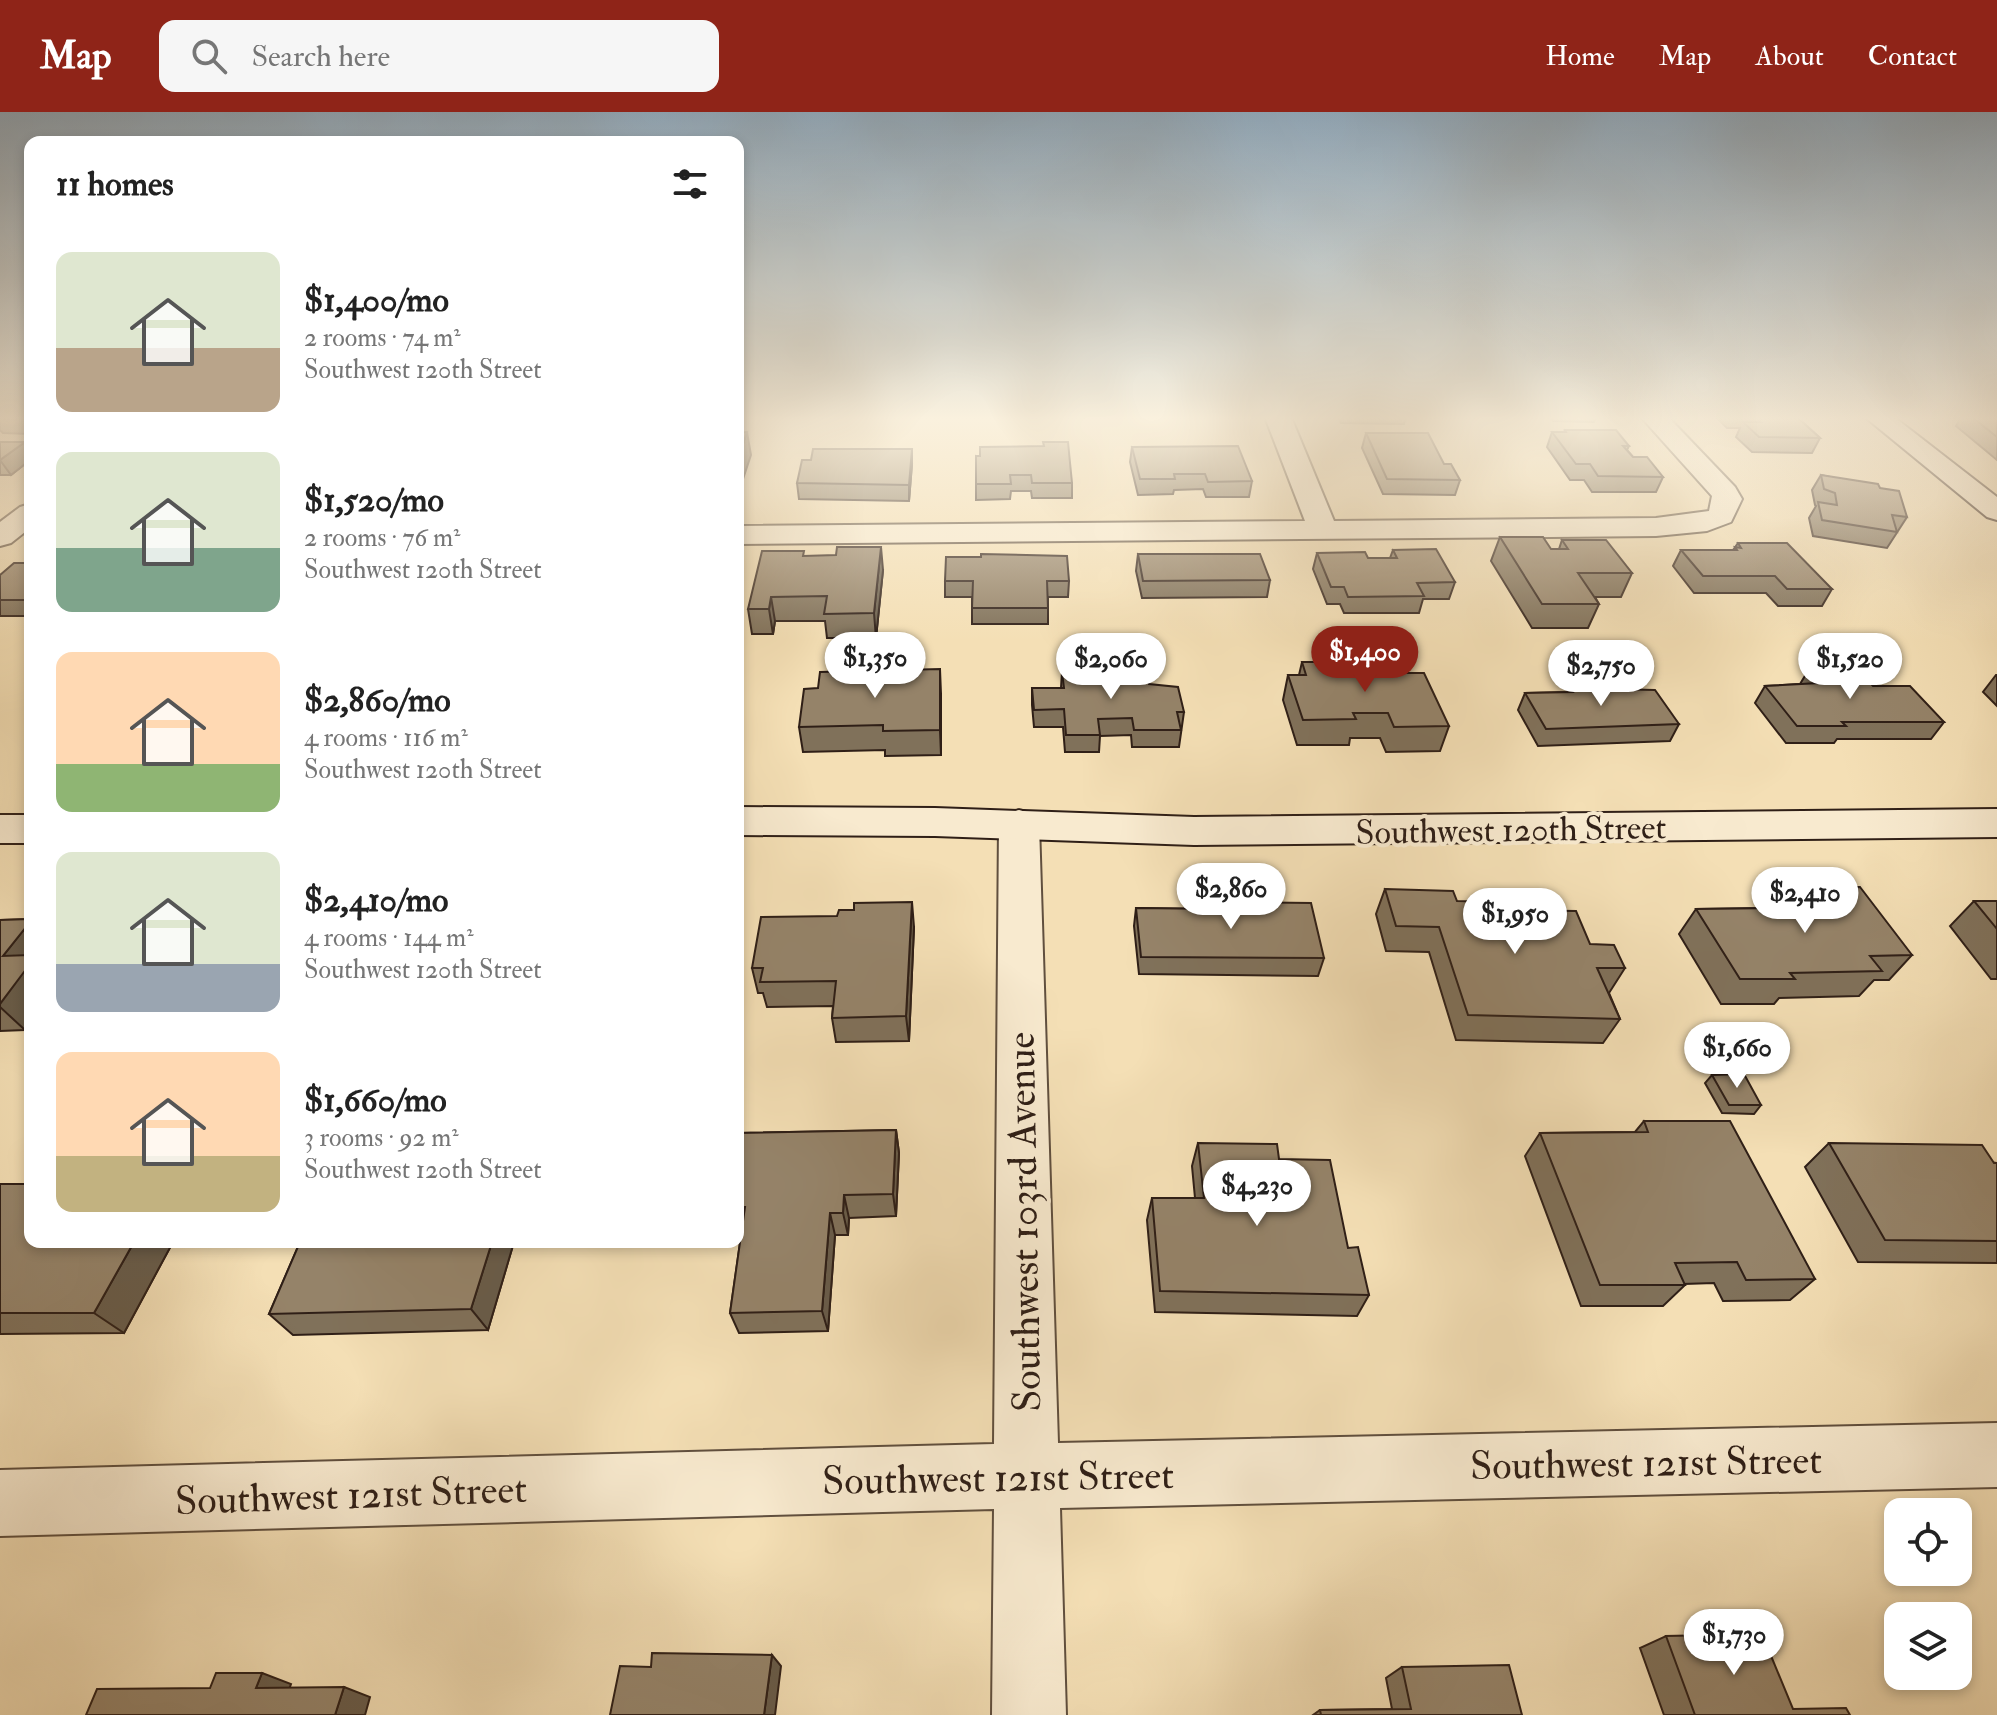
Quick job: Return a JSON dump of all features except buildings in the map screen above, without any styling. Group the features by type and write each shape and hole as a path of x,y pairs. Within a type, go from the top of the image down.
{"street":[{"path":"1308,492 1323,529"},
{"path":"744,535 1689,525 1721,516 1728,499 1724,492"},
{"path":"1973,492 1997,511"},
{"path":"0,537 24,518"},
{"path":"0,543 24,543"},
{"name":"Southwest 120th Street","path":"744,821 1019,824 1194,831 1997,823"},
{"name":"Southwest 103rd Avenue","path":"1019,824 1029,1715"},
{"path":"0,829 24,829"},
{"name":"Southwest 121st Street","path":"0,1503 1997,1455"}]}
